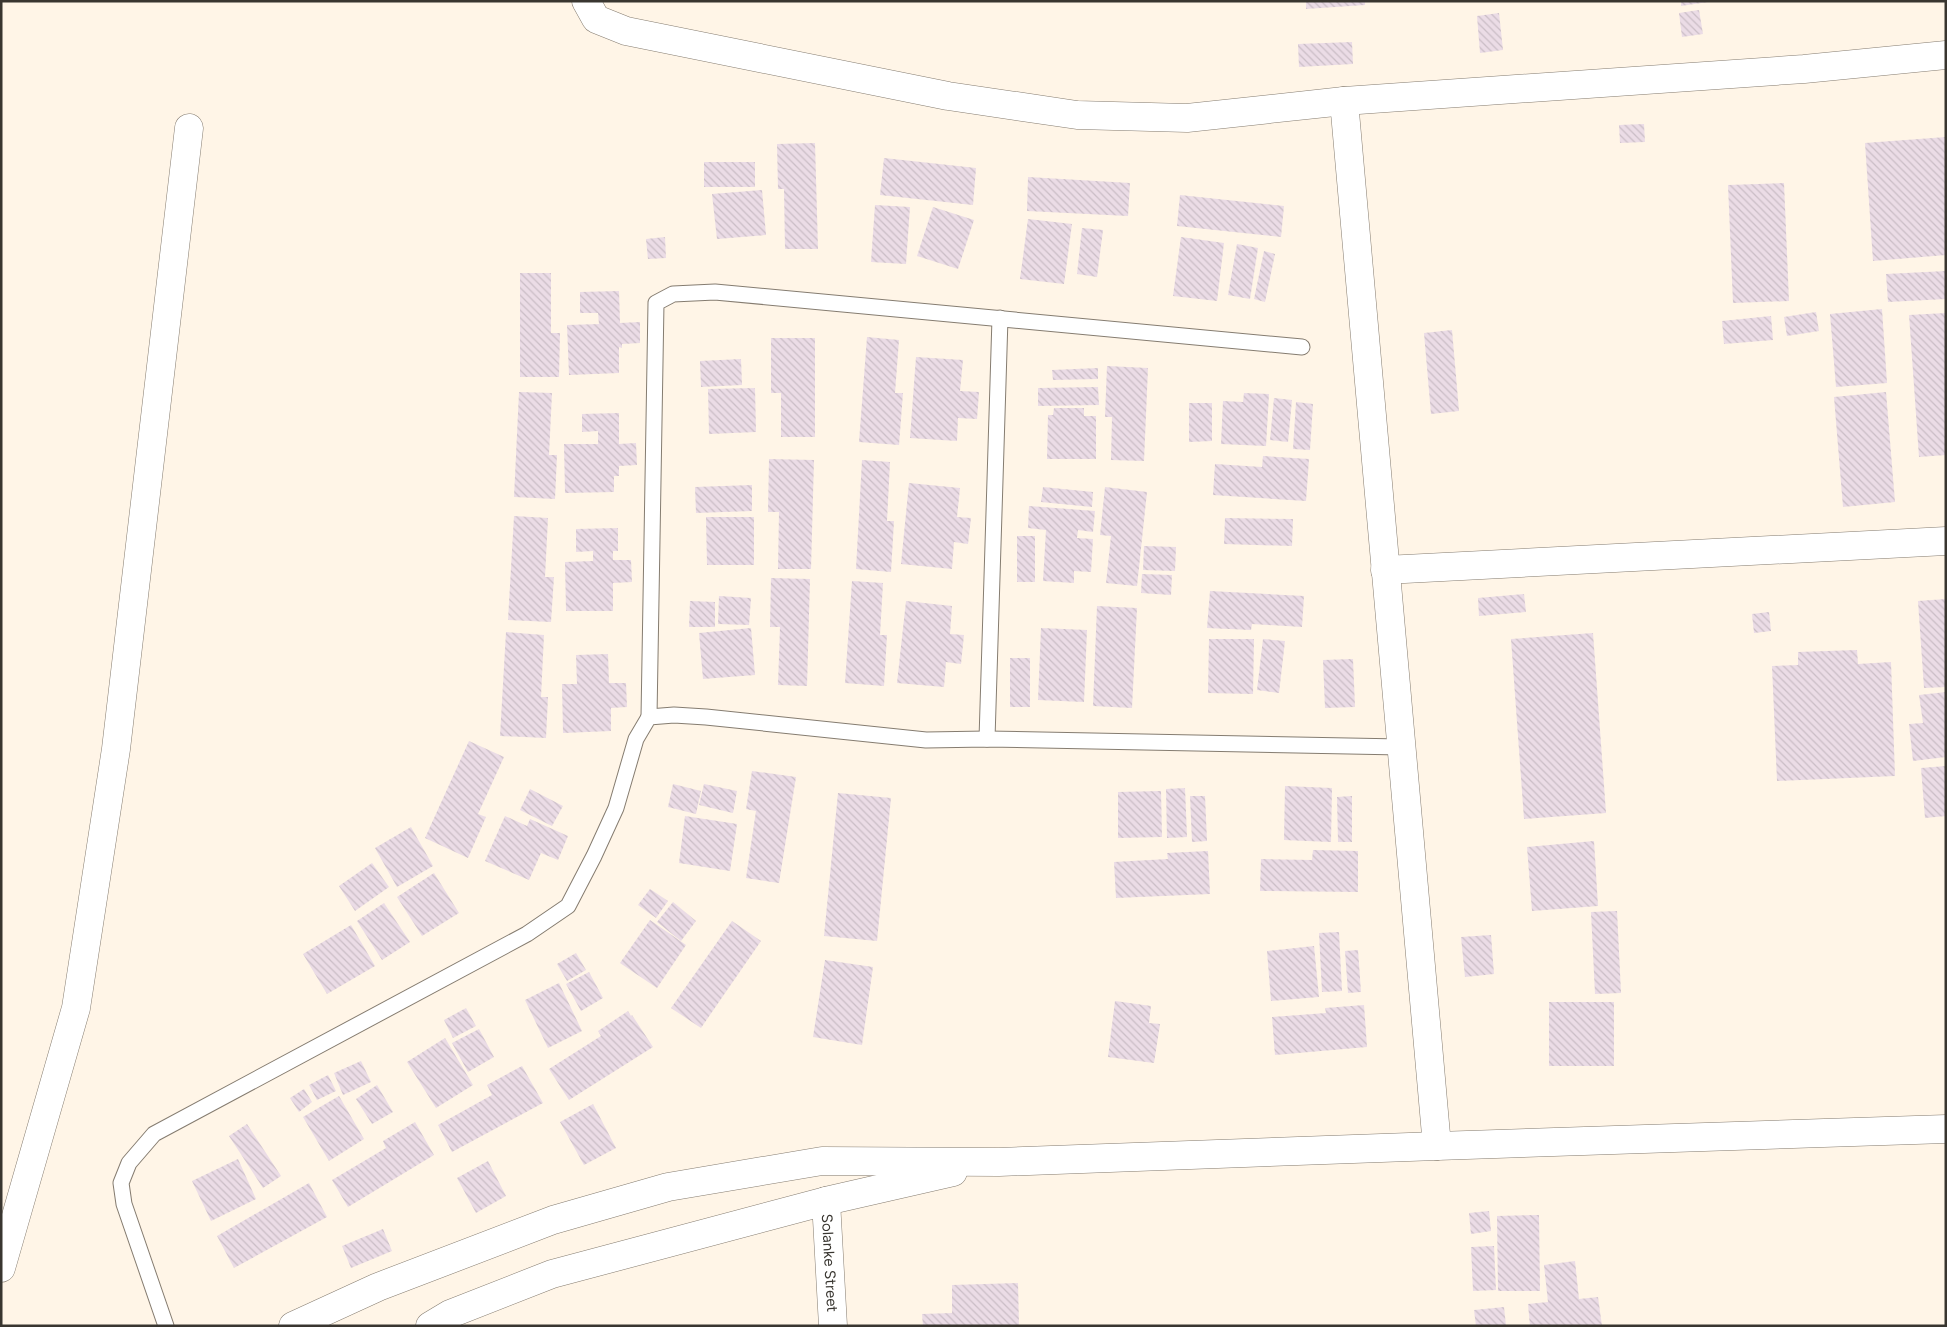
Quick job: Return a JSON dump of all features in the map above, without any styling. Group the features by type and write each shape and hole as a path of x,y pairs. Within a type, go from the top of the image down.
{"street":[{"path":"586,1 596,19 626,31 948,96 1077,115 1187,118 1344,101 1804,68 1946,55"},
{"path":"1344,101 1437,1146"},
{"path":"1,1268 76,1008 116,749 189,128"},
{"path":"1385,570 1946,540"},
{"path":"293,1326 378,1287 553,1220 668,1187 822,1161 999,1162 1946,1129"},
{"path":"430,1326 450,1314 552,1274 826,1201 999,1162"},
{"name":"Solanke Street","path":"826,1201 833,1326"}],"lane":[{"path":"166,1326 124,1204 122,1183 129,1164 154,1134 527,934 568,906 594,856 616,808 636,739 649,718 656,303 673,294 715,292 1302,347"},
{"path":"986,739 1000,318"},
{"path":"649,718 674,715 706,717 926,740 986,739 1401,747"}],"building":[{"path":"1306,1 1365,1 1365,5 1306,9"},
{"path":"1681,1 1708,1 1708,2 1681,6"},
{"path":"1699,10 1703,34 1682,37 1679,13"},
{"path":"1499,13 1503,50 1480,53 1477,16"},
{"path":"1352,42 1353,64 1299,67 1298,44"},
{"path":"1644,124 1645,142 1620,143 1619,125"},
{"path":"1946,137 1946,255 1873,261 1865,143"},
{"path":"815,143 818,249 785,249 784,189 778,189 777,144"},
{"path":"884,158 976,168 973,205 880,195"},
{"path":"704,162 755,162 755,187 704,187"},
{"path":"1028,177 1130,183 1128,216 1027,211"},
{"path":"1784,183 1789,301 1733,303 1728,185"},
{"path":"762,190 766,235 717,239 712,194"},
{"path":"1180,195 1284,206 1281,237 1177,226"},
{"path":"875,205 910,207 906,264 871,262"},
{"path":"933,207 974,220 958,269 917,256"},
{"path":"1028,219 1072,224 1064,284 1020,279"},
{"path":"1082,228 1103,230 1097,277 1077,274"},
{"path":"665,237 666,258 648,259 646,239"},
{"path":"1181,237 1224,243 1217,301 1173,296"},
{"path":"1237,244 1258,248 1250,299 1228,295"},
{"path":"1264,251 1275,254 1265,302 1254,299"},
{"path":"1946,271 1946,299 1888,302 1886,274"},
{"path":"520,273 551,273 551,333 560,333 559,377 520,377"},
{"path":"619,291 620,323 640,322 640,343 622,344 622,348 619,347 619,373 569,375 567,325 599,324 598,313 580,313 580,292"},
{"path":"1882,309 1887,383 1836,387 1830,314"},
{"path":"1816,312 1819,331 1787,336 1784,317"},
{"path":"1946,313 1946,455 1919,457 1909,315"},
{"path":"1771,316 1773,340 1724,344 1722,321"},
{"path":"1452,330 1459,411 1431,414 1424,333"},
{"path":"867,337 899,340 895,393 903,393 899,445 859,442"},
{"path":"771,338 815,338 815,437 781,437 781,393 771,393"},
{"path":"916,357 963,360 960,391 979,392 977,419 958,418 957,441 910,438"},
{"path":"741,359 742,385 701,387 700,361"},
{"path":"1107,366 1148,368 1144,461 1111,460 1112,417 1105,417"},
{"path":"1098,368 1098,379 1053,380 1052,370"},
{"path":"1098,387 1099,405 1038,406 1038,388"},
{"path":"755,388 756,432 709,434 708,389"},
{"path":"519,392 552,393 549,455 557,455 555,499 514,497"},
{"path":"1886,392 1895,502 1843,507 1834,397"},
{"path":"1244,393 1269,394 1266,446 1221,444 1223,401 1243,402"},
{"path":"1274,398 1292,400 1288,442 1270,440"},
{"path":"1296,402 1313,404 1310,450 1293,449"},
{"path":"1189,403 1212,403 1212,441 1189,442"},
{"path":"1054,408 1084,408 1084,416 1096,416 1096,459 1047,459 1048,415 1053,415"},
{"path":"619,413 619,444 636,443 637,465 619,466 619,476 614,476 614,492 565,493 564,444 598,444 598,431 582,432 582,414"},
{"path":"1263,456 1309,459 1306,501 1213,495 1215,464 1262,467"},
{"path":"769,459 814,460 811,569 778,569 779,512 768,512"},
{"path":"862,460 890,462 887,521 894,521 891,572 856,569"},
{"path":"909,483 960,488 957,517 971,518 968,544 954,542 952,569 901,564"},
{"path":"752,485 752,511 696,513 695,487"},
{"path":"1043,487 1093,492 1092,507 1041,502"},
{"path":"1105,487 1147,492 1137,586 1106,583 1111,536 1100,535"},
{"path":"1029,506 1095,511 1093,532 1078,530 1077,538 1093,539 1091,572 1074,571 1074,583 1043,581 1046,530 1028,528"},
{"path":"514,516 548,518 545,577 554,577 551,622 508,620"},
{"path":"706,517 754,517 754,565 707,565"},
{"path":"1225,518 1293,519 1292,546 1224,544"},
{"path":"618,528 618,551 613,551 613,560 631,560 632,582 613,583 613,611 566,611 565,562 593,561 593,551 576,552 576,529"},
{"path":"1017,536 1035,536 1035,582 1017,582"},
{"path":"1144,546 1176,547 1175,571 1143,570"},
{"path":"1142,574 1172,575 1171,595 1141,593"},
{"path":"771,578 810,579 807,686 778,685 780,627 770,627"},
{"path":"852,581 883,583 880,635 887,635 884,686 845,683"},
{"path":"1210,591 1304,596 1302,627 1252,624 1251,630 1207,628"},
{"path":"1524,594 1526,612 1479,616 1478,598"},
{"path":"719,596 751,598 749,625 718,624"},
{"path":"1946,599 1946,687 1924,688 1918,601"},
{"path":"690,601 715,602 715,627 689,627"},
{"path":"906,601 952,606 950,634 964,635 961,664 946,662 944,687 897,683"},
{"path":"1097,606 1137,608 1132,708 1093,706"},
{"path":"1769,612 1771,631 1754,633 1752,614"},
{"path":"751,628 755,675 703,679 699,633"},
{"path":"1041,628 1087,630 1084,702 1038,700"},
{"path":"506,632 544,635 541,697 548,697 546,738 500,736"},
{"path":"1593,633 1606,813 1524,819 1511,639"},
{"path":"1209,639 1254,639 1253,694 1208,693"},
{"path":"1263,639 1285,641 1279,693 1257,690"},
{"path":"1857,650 1858,664 1891,662 1895,776 1777,781 1772,666 1798,665 1798,652"},
{"path":"608,654 609,683 626,683 627,707 611,708 611,731 563,733 562,684 577,684 576,655"},
{"path":"1010,658 1030,658 1030,707 1010,707"},
{"path":"1353,659 1355,707 1325,708 1323,660"},
{"path":"1946,692 1946,757 1913,761 1909,724 1923,723 1919,695"},
{"path":"469,741 504,757 478,814 486,817 468,858 425,838"},
{"path":"1946,766 1946,816 1925,818 1921,768"},
{"path":"752,771 796,777 779,883 746,878 756,811 746,809"},
{"path":"673,784 701,791 696,814 668,807"},
{"path":"704,784 737,791 733,813 699,805"},
{"path":"1285,786 1332,788 1331,842 1284,840"},
{"path":"1185,788 1187,837 1167,838 1166,789"},
{"path":"530,789 563,806 552,826 520,810"},
{"path":"1161,791 1162,837 1118,838 1118,792"},
{"path":"838,793 891,798 877,941 824,936"},
{"path":"1190,796 1205,796 1207,841 1192,842"},
{"path":"1352,796 1352,842 1338,842 1337,797"},
{"path":"505,816 527,826 530,819 568,836 558,860 541,853 529,880 485,861"},
{"path":"685,816 737,824 730,871 679,863"},
{"path":"411,827 433,866 397,887 375,848"},
{"path":"1594,841 1598,906 1532,911 1527,847"},
{"path":"1313,850 1358,851 1358,892 1260,891 1261,859 1312,860"},
{"path":"1208,851 1210,894 1116,898 1114,862 1168,859 1167,853"},
{"path":"372,863 389,887 355,911 339,886"},
{"path":"434,873 459,913 422,936 397,897"},
{"path":"650,889 668,901 656,918 638,905"},
{"path":"673,902 696,921 681,941 657,922"},
{"path":"384,903 410,942 382,960 357,921"},
{"path":"1617,911 1621,993 1595,994 1591,912"},
{"path":"650,920 686,945 657,988 620,963"},
{"path":"732,921 761,941 701,1028 671,1008"},
{"path":"351,925 375,966 327,994 303,954"},
{"path":"1339,932 1342,991 1322,992 1319,933"},
{"path":"1491,935 1494,974 1465,977 1461,937"},
{"path":"1314,946 1319,997 1271,1001 1267,951"},
{"path":"1358,950 1361,992 1348,993 1345,951"},
{"path":"576,953 586,970 567,981 557,964"},
{"path":"825,960 873,967 862,1045 813,1037"},
{"path":"589,972 603,998 581,1011 566,984"},
{"path":"559,983 582,1031 548,1048 525,1000"},
{"path":"1115,1001 1151,1006 1149,1023 1160,1024 1154,1063 1108,1057"},
{"path":"1549,1002 1614,1002 1614,1066 1549,1066"},
{"path":"1364,1005 1367,1047 1275,1055 1272,1017 1326,1013 1325,1008"},
{"path":"466,1008 476,1026 453,1038 444,1020"},
{"path":"628,1011 653,1047 569,1100 549,1069 601,1036 598,1031"},
{"path":"479,1029 494,1057 468,1072 452,1043"},
{"path":"445,1038 473,1085 436,1108 407,1062"},
{"path":"361,1061 371,1082 343,1095 334,1073"},
{"path":"522,1066 543,1103 452,1152 438,1125 492,1095 487,1085"},
{"path":"328,1075 336,1091 317,1100 309,1085"},
{"path":"377,1085 393,1112 372,1124 356,1099"},
{"path":"304,1089 312,1102 299,1112 290,1098"},
{"path":"339,1096 364,1139 329,1161 303,1117"},
{"path":"593,1104 616,1148 584,1165 560,1122"},
{"path":"415,1122 434,1155 348,1207 332,1180 386,1148 383,1141"},
{"path":"247,1124 281,1176 263,1188 229,1136"},
{"path":"238,1159 256,1199 211,1221 192,1181"},
{"path":"488,1161 506,1196 476,1213 457,1178"},
{"path":"309,1183 327,1217 234,1268 217,1236"},
{"path":"1489,1211 1491,1231 1471,1234 1469,1213"},
{"path":"1539,1215 1540,1291 1498,1291 1497,1216"},
{"path":"383,1229 392,1251 351,1268 342,1246"},
{"path":"1494,1246 1496,1290 1473,1291 1471,1247"},
{"path":"1575,1261 1579,1299 1598,1297 1602,1326 1530,1326 1528,1304 1548,1302 1544,1265"},
{"path":"1018,1283 1019,1326 923,1326 922,1314 952,1313 952,1285"},
{"path":"1504,1307 1506,1326 1476,1326 1474,1310"}]}
